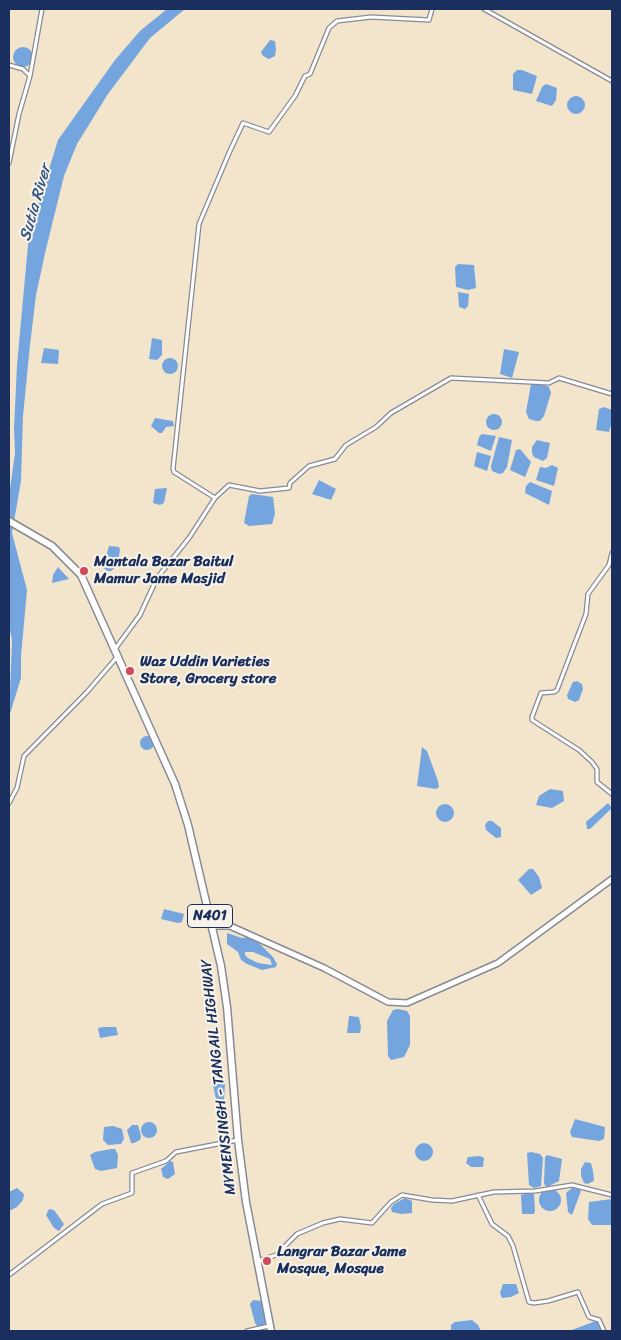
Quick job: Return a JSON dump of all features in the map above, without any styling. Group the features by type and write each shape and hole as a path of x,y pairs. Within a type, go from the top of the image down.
{"highway":[{"name":"MYMENSINGH - TANGAIL HIGHWAY","path":"9,521 42,539 61,553 81,574 175,784 188,825 213,926 227,1007 238,1140 246,1202 271,1328"}],"main road":[{"path":"213,926 230,926 324,968 388,1002 407,1003 498,963 612,879"}],"street":[{"path":"9,163 19,114 30,76 42,9"},
{"path":"215,498 174,472 173,469 199,224 229,153 243,122 269,132 295,96 305,76 310,74 329,28 337,21 371,17 429,20 432,9"},
{"path":"484,9 612,81"},
{"path":"9,65 23,69 30,76"},
{"path":"9,803 17,788 24,756 88,692 117,652 140,615 157,578 189,538 215,498 229,485 260,490 289,488 290,483 309,466 335,459 346,445 376,428 391,413 451,378 549,383 559,378 612,394"},
{"path":"612,553 609,565 588,594 586,614 557,690 541,693 532,720 579,750 592,762 597,769 597,782 612,794"},
{"path":"9,1275 102,1204 132,1194 132,1173 166,1161 176,1152 238,1140"},
{"path":"258,1261 273,1257 297,1234 324,1223 340,1219 372,1222 391,1202 402,1195 452,1201 478,1195 572,1185 612,1195"},
{"path":"478,1195 492,1224 508,1236 513,1246 529,1302 548,1301 578,1292 589,1317 599,1320 604,1331"},
{"path":"247,1331 271,1328"}],"water":[{"path":"167,9 185,9 150,38 108,94 77,144 64,176 46,249 36,295 30,345 23,416 21,481 12,533 27,590 21,678 9,717 12,640 9,626 9,496 15,453 14,428 17,365 29,234 58,140 115,60 140,31"},
{"path":"270,40 275,41 276,50 275,56 269,59 263,56 261,52"},
{"path":"23,47 30,50 33,57 30,64 23,67 16,64 13,57 16,50"},
{"path":"517,70 537,76 532,94 513,90 513,74"},
{"path":"546,84 557,88 556,100 552,106 536,101 542,87"},
{"path":"576,96 582,99 585,105 582,111 576,114 570,111 567,105 570,99"},
{"path":"458,264 474,265 476,288 468,290 456,287 455,267"},
{"path":"458,292 469,294 468,306 465,309 459,307"},
{"path":"152,338 162,340 162,355 157,360 149,359"},
{"path":"44,348 59,350 58,364 41,363"},
{"path":"504,349 519,352 512,378 500,374"},
{"path":"167,358 173,358 178,363 176,372 167,374 162,369 162,363"},
{"path":"538,383 549,387 551,393 544,416 540,421 536,421 529,419 526,412 531,384"},
{"path":"604,407 612,410 609,432 596,430 599,409"},
{"path":"494,414 500,416 502,422 500,428 494,430 488,428 486,422 488,416"},
{"path":"155,418 173,421 174,426 166,427 162,433 159,433 151,426"},
{"path":"482,434 496,436 491,451 477,445"},
{"path":"499,437 512,440 507,467 503,473 499,474 492,471 491,466"},
{"path":"537,440 550,443 547,458 543,461 534,457 532,453 532,447"},
{"path":"520,449 531,462 525,477 510,470 516,450"},
{"path":"477,452 491,456 487,471 474,466"},
{"path":"552,465 558,468 554,486 536,480 540,467 546,468"},
{"path":"319,480 336,489 331,500 312,494"},
{"path":"530,482 552,491 549,505 525,493 526,486"},
{"path":"167,488 164,503 160,505 153,503 155,489"},
{"path":"252,494 273,497 275,514 272,524 249,526 244,523 249,496"},
{"path":"109,546 119,547 120,550 117,566 111,571 107,571 103,567"},
{"path":"58,567 69,579 52,583 53,575"},
{"path":"577,681 582,684 583,689 579,700 575,702 568,699 567,695 573,682"},
{"path":"144,736 150,736 154,743 150,750 144,750 140,746 140,740"},
{"path":"422,747 427,751 438,781 439,787 436,789 417,786"},
{"path":"550,789 563,791 564,801 552,808 536,805 539,796"},
{"path":"608,803 612,808 590,829 587,829 586,822"},
{"path":"445,804 451,807 454,813 451,819 445,822 439,819 436,813 439,807"},
{"path":"488,821 492,821 501,828 501,837 496,838 486,830 485,825"},
{"path":"529,869 533,869 539,877 542,888 531,895 518,880"},
{"path":"164,909 184,914 182,922 178,923 161,919"},
{"path":"227,933 242,938 250,937 273,957 277,964 276,967 262,970 247,964 241,960 238,952 227,944","holes":["245,952 253,952 270,959 272,965 258,963 245,955"]},
{"path":"393,1010 407,1011 410,1016 410,1045 404,1057 391,1060 388,1056 387,1021"},
{"path":"349,1016 359,1017 360,1033 347,1033"},
{"path":"116,1027 118,1035 100,1038 98,1028"},
{"path":"217,1080 225,1082 224,1101 216,1099 213,1085"},
{"path":"575,1119 605,1127 604,1139 599,1141 572,1137 570,1132"},
{"path":"149,1122 155,1124 157,1130 155,1136 149,1138 143,1136 141,1130 143,1124"},
{"path":"132,1125 138,1125 141,1136 140,1140 134,1143 131,1143 127,1130"},
{"path":"113,1126 122,1129 124,1139 121,1144 108,1145 103,1140 104,1127"},
{"path":"424,1143 430,1146 433,1152 430,1158 424,1161 418,1158 415,1152 418,1146"},
{"path":"115,1149 118,1155 117,1168 101,1171 95,1169 90,1155 95,1152"},
{"path":"527,1153 540,1154 543,1158 541,1186 534,1188 529,1185"},
{"path":"547,1155 562,1159 559,1181 547,1187 544,1184 545,1157"},
{"path":"480,1156 484,1158 483,1167 471,1167 466,1163 468,1157"},
{"path":"170,1161 173,1162 175,1174 168,1179 163,1177 161,1169"},
{"path":"585,1162 591,1163 594,1181 587,1184 584,1183 581,1176 581,1169"},
{"path":"17,1188 24,1194 23,1200 17,1207 9,1211 9,1192"},
{"path":"572,1188 579,1188 581,1191 572,1215 568,1212 566,1193"},
{"path":"546,1189 554,1189 561,1196 561,1204 554,1211 546,1211 539,1204 539,1196"},
{"path":"534,1194 535,1211 534,1214 522,1214 521,1195"},
{"path":"405,1198 412,1201 412,1213 401,1214 392,1212 391,1208 394,1204"},
{"path":"612,1199 612,1225 592,1225 588,1219 589,1202"},
{"path":"49,1209 54,1210 64,1224 59,1231 54,1228 46,1215"},
{"path":"503,1284 516,1284 519,1293 511,1297 502,1298 500,1293"},
{"path":"253,1300 262,1301 266,1321 264,1326 257,1326 255,1323 250,1304"},
{"path":"472,1320 481,1331 451,1331 451,1325 455,1322"},
{"path":"598,1321 602,1331 569,1331"}],"place":[{"name":"Mantala Bazar Baitul Mamur Jame Masjid","path":"84,571"},
{"name":"Waz Uddin Varieties Store, Grocery store","path":"130,671"},
{"name":"Langrar Bazar Jame Mosque, Mosque","path":"267,1261"}],"water label":[{"name":"Sutia River","path":"36,203"}]}
